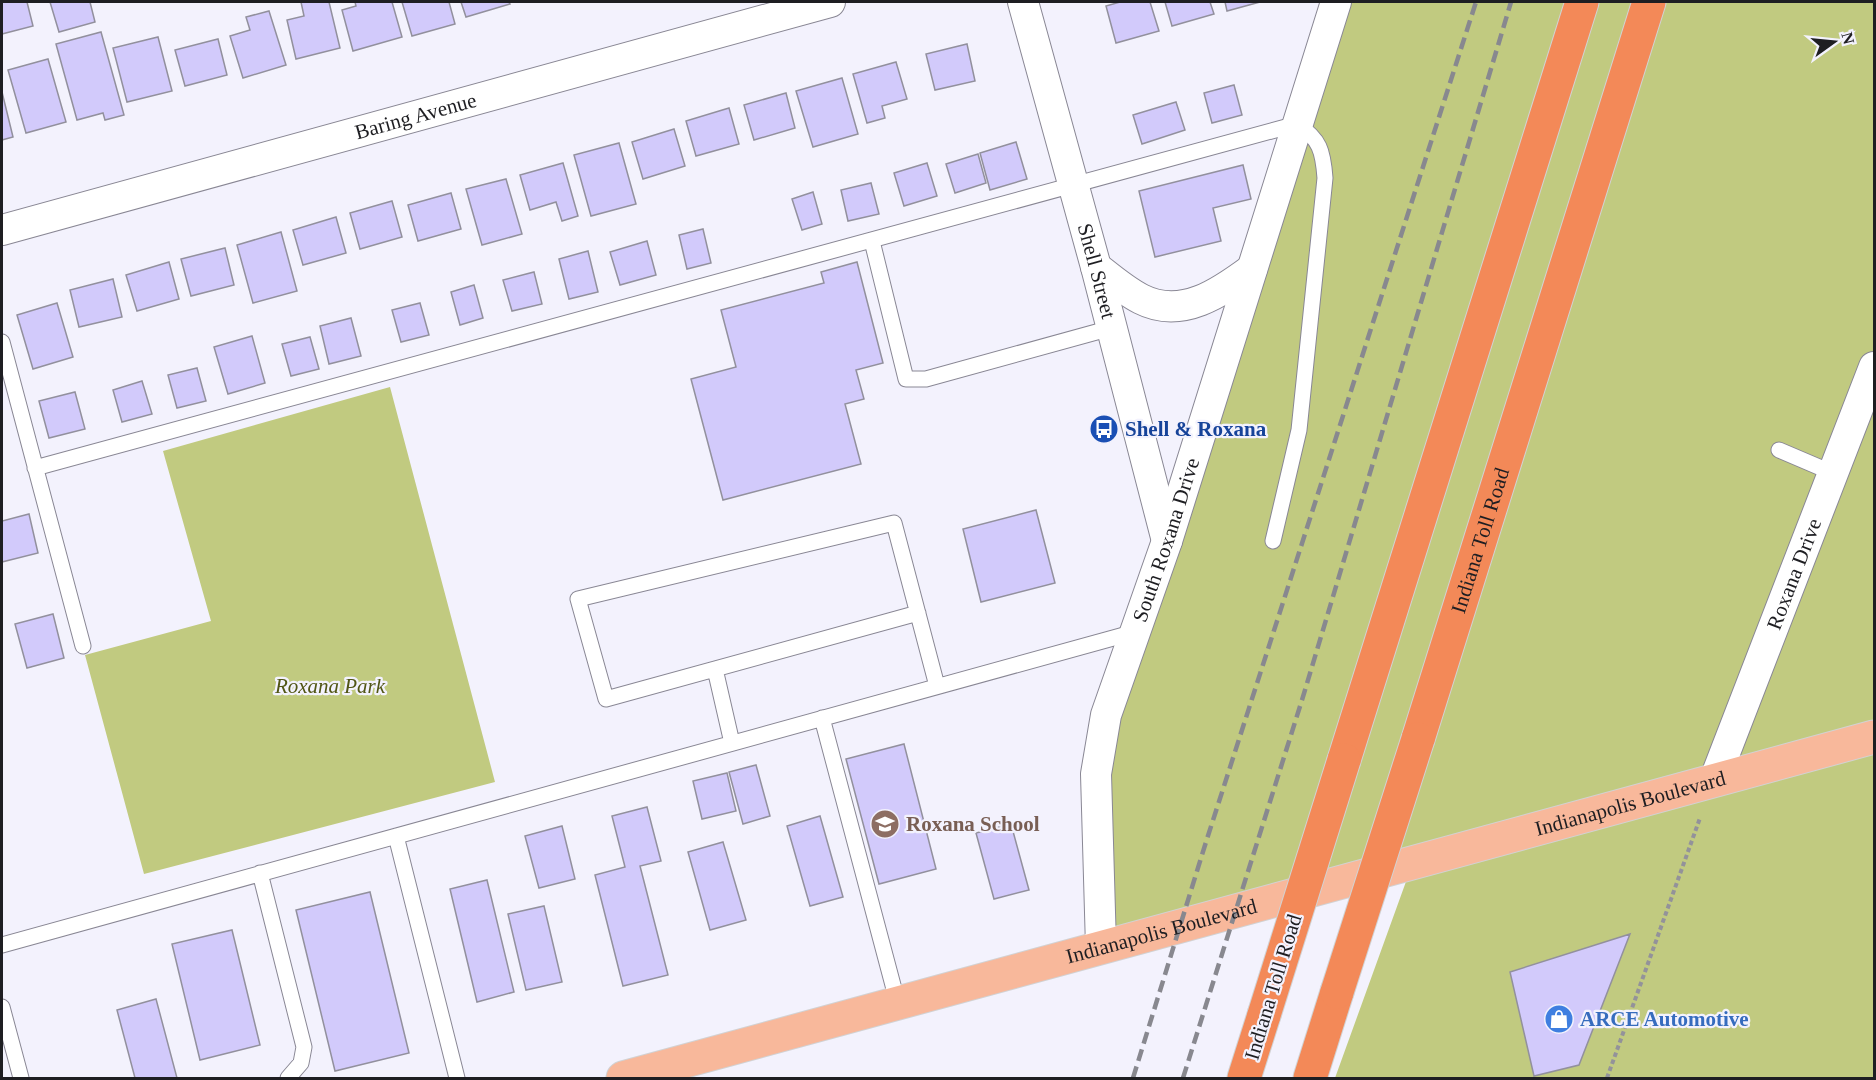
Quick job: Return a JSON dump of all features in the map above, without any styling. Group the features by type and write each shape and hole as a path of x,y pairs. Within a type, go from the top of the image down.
{"highway":[{"name":"Indiana Toll Road","path":"1244,1078 1582,2"},
{"name":"Indiana Toll Road","path":"1310,1078 1649,2"}],"main road":[{"name":"Indianapolis Boulevard","path":"623,1078 1875,737"}],"street":[{"name":"Baring Avenue","path":"2,230 830,2"},
{"name":"Shell Street","path":"1023,2 1096,267 1167,541"},
{"name":"South Roxana Drive","path":"1101,947 1096,774 1106,715 1167,541 1336,2"},
{"path":"1096,267 1144,301 1173,306 1187,305 1214,296 1252,269"},
{"name":"Roxana Drive","path":"1714,781 1875,367"}],"lane":[{"path":"35,468 1297,124 1316,139 1324,162 1325,178 1299,430 1273,540"},
{"path":"872,241 906,379 926,379 1111,328"},
{"path":"2,342 83,646"},
{"path":"1779,450 1833,473"},
{"path":"918,614 606,699 578,599 894,523 937,686"},
{"path":"2,945 1135,632"},
{"path":"715,669 732,743"},
{"path":"822,718 898,1004"},
{"path":"396,836 457,1078"},
{"path":"260,873 304,1047 301,1063 288,1078"},
{"path":"2,1007 21,1078"}],"path":[{"path":"1606,1078 1714,781"}],"green space":[{"path":"1336,2 1874,2 1874,1078 1335,1078 1412,865 1101,947 1096,774"},
{"name":"Roxana Park","path":"390,387 495,782 144,874 85,655 211,621 163,451"}],"building":[{"path":"2,2 27,2 33,26 2,34"},
{"path":"50,2 90,2 95,22 59,32"},
{"path":"301,2 329,2 340,48 296,59 287,20 304,16"},
{"path":"355,2 392,2 402,37 353,51 342,10 356,6"},
{"path":"402,2 449,2 455,24 412,36"},
{"path":"461,2 509,2 510,4 466,17"},
{"path":"1120,2 1150,2 1159,31 1116,43 1106,6"},
{"path":"1165,2 1210,2 1214,14 1172,26"},
{"path":"1225,2 1260,2 1227,11"},
{"path":"269,11 286,65 243,78 230,36 250,30 246,17"},
{"path":"101,32 124,115 105,120 103,113 77,120 56,44"},
{"path":"158,37 172,91 127,102 113,48"},
{"path":"218,39 227,75 185,86 175,50"},
{"path":"967,44 975,81 935,90 926,54"},
{"path":"48,59 66,122 26,133 8,70"},
{"path":"896,62 907,99 882,106 885,118 867,123 853,74"},
{"path":"842,78 858,134 813,147 796,91"},
{"path":"1234,85 1242,115 1212,123 1204,93"},
{"path":"2,92 13,137 2,140"},
{"path":"786,93 795,128 754,140 744,105"},
{"path":"1176,102 1185,130 1142,144 1133,115"},
{"path":"729,108 739,144 696,156 686,121"},
{"path":"674,129 685,166 643,179 632,142"},
{"path":"1016,142 1027,179 990,190 980,153"},
{"path":"619,143 636,204 591,216 574,155"},
{"path":"978,154 986,183 955,193 946,164"},
{"path":"563,163 578,216 562,221 556,202 530,210 520,175"},
{"path":"927,163 937,196 904,206 894,173"},
{"path":"1243,165 1251,199 1213,208 1221,241 1155,257 1139,191"},
{"path":"506,179 522,234 482,245 466,189"},
{"path":"871,183 879,214 848,221 841,190"},
{"path":"813,192 822,224 802,230 792,199"},
{"path":"451,193 461,229 418,241 408,205"},
{"path":"392,201 402,237 360,249 350,213"},
{"path":"336,217 346,253 303,265 293,230"},
{"path":"703,229 711,263 687,269 679,235"},
{"path":"281,232 297,291 253,303 237,245"},
{"path":"647,241 656,275 620,285 610,252"},
{"path":"225,248 234,285 191,296 181,259"},
{"path":"588,251 598,292 569,299 559,259"},
{"path":"169,262 179,299 137,311 126,275"},
{"path":"857,262 883,363 856,370 864,399 845,404 861,464 723,500 691,379 736,367 721,310 824,283 821,272"},
{"path":"534,272 542,304 512,311 503,280"},
{"path":"113,279 122,317 79,327 70,290"},
{"path":"474,285 483,318 460,325 451,292"},
{"path":"57,303 73,357 33,369 17,315"},
{"path":"420,303 429,335 401,342 392,310"},
{"path":"351,318 361,356 329,364 320,326"},
{"path":"252,336 265,383 228,394 214,347"},
{"path":"310,337 319,369 291,376 282,344"},
{"path":"197,368 206,401 177,408 168,375"},
{"path":"142,381 152,414 122,422 113,390"},
{"path":"75,392 85,429 49,438 39,401"},
{"path":"1036,510 1055,583 981,602 963,529"},
{"path":"29,514 38,553 2,562 2,521"},
{"path":"53,614 64,658 27,668 15,624"},
{"path":"904,744 936,869 879,884 846,759"},
{"path":"756,765 770,816 743,824 729,772"},
{"path":"727,773 736,811 702,819 693,781"},
{"path":"647,807 661,861 640,866 668,975 623,986 595,875 625,867 612,816"},
{"path":"820,816 843,897 810,906 787,826"},
{"path":"1011,824 1029,890 994,899 976,833"},
{"path":"562,826 575,879 539,888 525,836"},
{"path":"723,842 746,920 710,930 688,852"},
{"path":"487,880 514,992 477,1002 450,889"},
{"path":"370,892 409,1053 335,1071 296,910"},
{"path":"544,906 562,982 526,990 508,914"},
{"path":"232,930 260,1045 200,1060 172,944"},
{"name":"ARCE Automotive","path":"1630,934 1579,1065 1534,1076 1510,972"},
{"path":"156,999 177,1078 135,1078 117,1010"}],"railway":[{"path":"1133,1078 1206,842 1476,2"},
{"path":"1183,1078 1302,700 1511,2"}],"place":[{"name":"Shell & Roxana","path":"1104,429"},
{"name":"Roxana School","path":"885,824"},
{"name":"ARCE Automotive","path":"1559,1019"}]}
